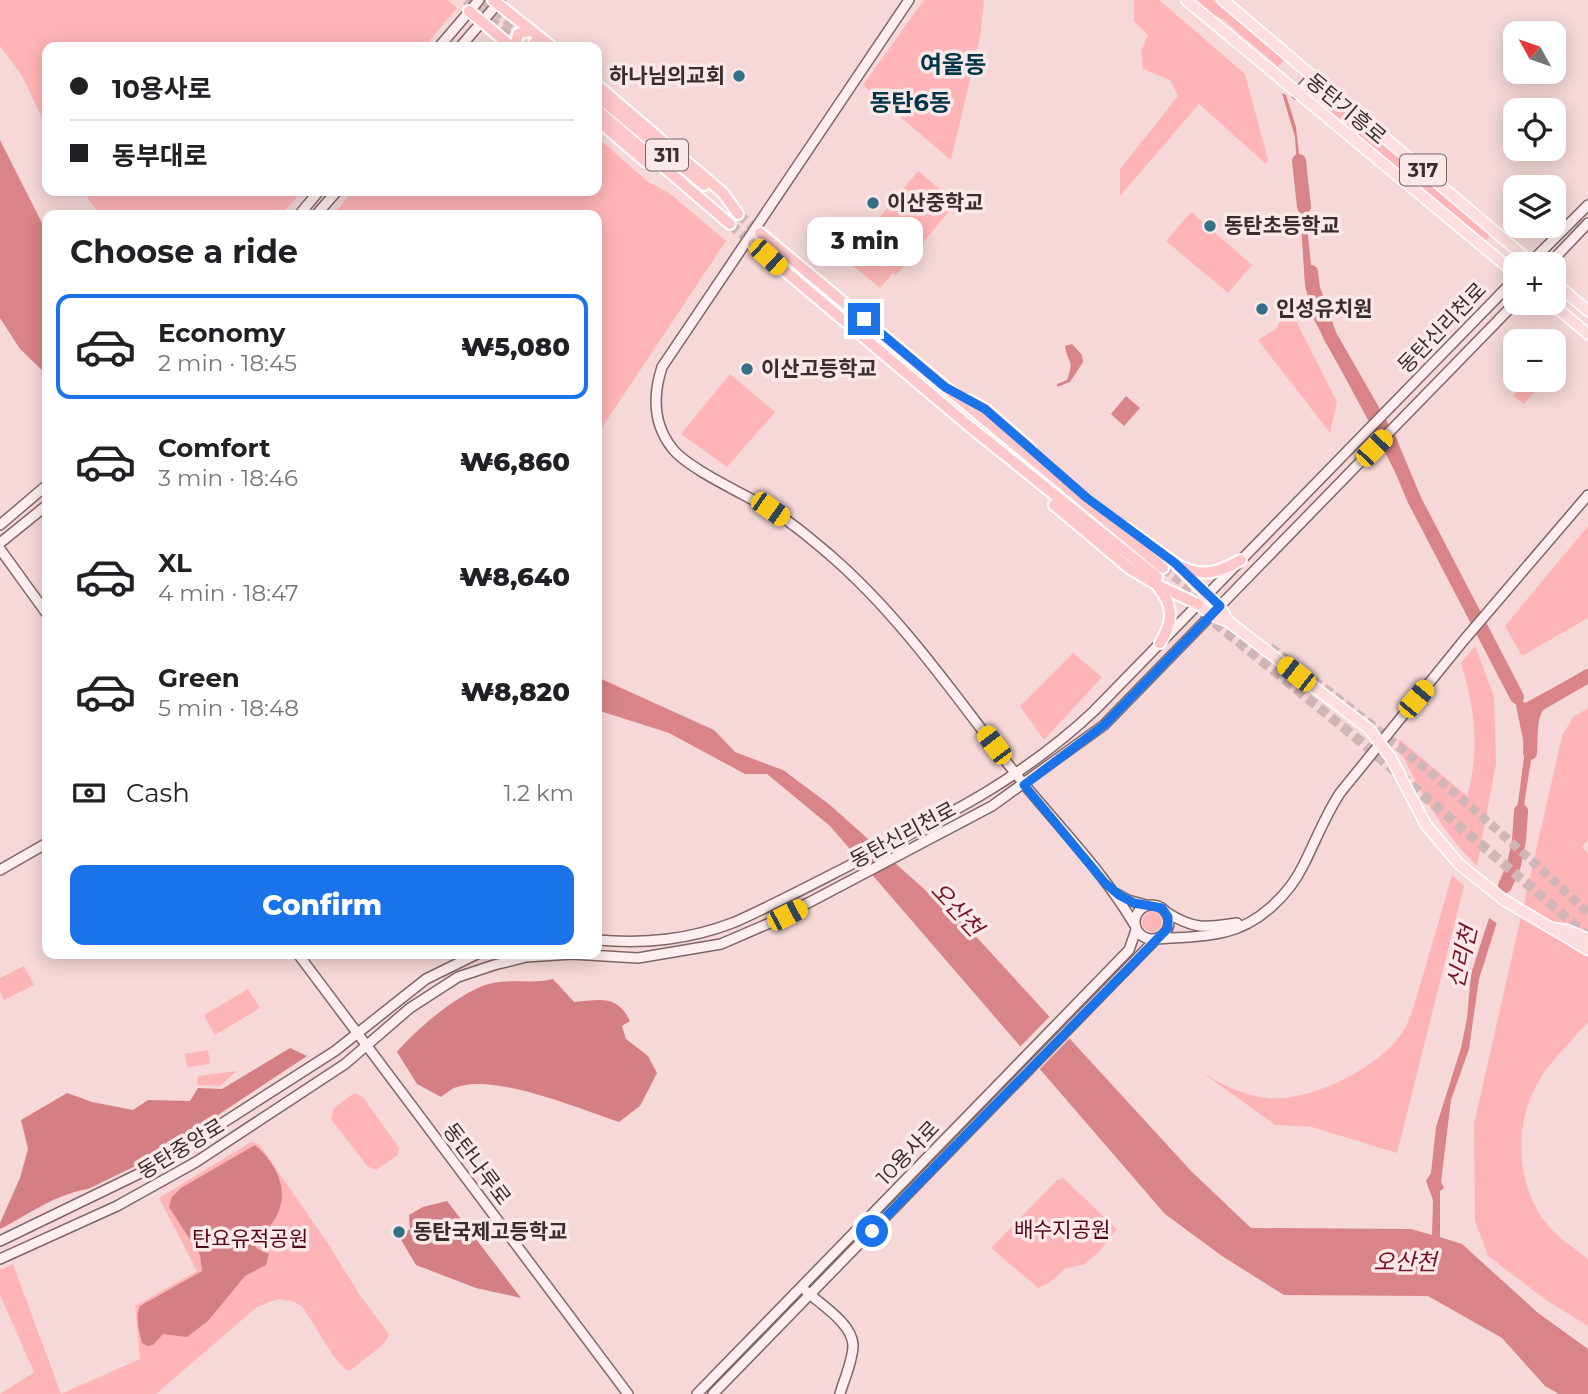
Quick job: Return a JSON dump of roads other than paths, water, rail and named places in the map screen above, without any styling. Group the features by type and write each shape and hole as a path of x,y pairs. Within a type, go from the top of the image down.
{"highway":[{"path":"497,1 546,42"},
{"path":"468,6 482,22 507,42"},
{"path":"515,42 518,34 531,30"},
{"name":"311","path":"602,89 723,193 738,214 602,100"},
{"name":"311","path":"602,114 730,224 706,211 602,124"},
{"path":"760,233 945,387 1159,577 1171,612 1170,623 1160,643"},
{"path":"753,244 935,397 1159,577 1198,604"},
{"path":"945,387 985,409 1087,498 1175,563 1207,595"},
{"path":"1175,563 1197,573 1210,574 1222,571 1241,559"}],"main road":[{"name":"동탄기흥로","path":"1186,0 1503,265"},
{"name":"동탄기흥로","path":"1223,0 1517,252"},
{"path":"1566,292 1588,311"},
{"path":"1565,315 1588,334"},
{"path":"1207,595 1220,606 1229,622"},
{"path":"1198,604 1211,615 1229,622 1369,729 1391,758 1426,825 1448,854 1479,882 1524,914 1588,950"},
{"path":"1550,928 1567,930 1588,939"}],"street":[{"path":"443,42 468,6 479,0"},
{"path":"909,0 662,367 656,386 657,417 672,448 686,462 770,509 832,557 895,622 953,690 1016,775 1105,883 1145,938 1215,934 1237,929 1259,916 1285,894 1303,867 1328,811 1464,640 1588,495"},
{"path":"464,42 497,1"},
{"path":"1297,94 1313,76"},
{"path":"303,210 315,196"},
{"path":"320,210 333,196"},
{"path":"1543,252 1588,205"},
{"path":"1560,252 1588,223"},
{"name":"동탄신리천로","path":"602,940 640,942 689,937 735,922 967,805 1016,775 1069,735 1503,289"},
{"name":"동탄신리천로","path":"602,957 638,958 693,951 747,934 926,843 1024,785 1104,725 1503,315"},
{"path":"0,525 42,489"},
{"path":"23,506 23,515 32,518"},
{"path":"0,543 42,509"},
{"path":"0,549 42,607"},
{"path":"0,870 42,846"},
{"path":"1105,883 1125,899 1157,905 1183,923 1201,928 1246,922"},
{"path":"1135,927 1137,912 1146,905"},
{"path":"1156,939 1168,928 1166,912"},
{"name":"10용사로","path":"696,1394 1129,950 1135,927"},
{"name":"10용사로","path":"713,1394 1156,939"},
{"name":"동탄나루로","path":"302,959 631,1394"},
{"path":"356,1032 426,979 467,959"},
{"name":"동탄신리천로","path":"366,1046 410,1008 458,977 518,959"},
{"name":"동탄중앙로","path":"0,1241 158,1165 335,1051 356,1032"},
{"name":"동탄중앙로","path":"0,1259 84,1222 165,1181 273,1114 345,1064 366,1046"},
{"path":"802,1287 851,1335 853,1346 841,1394"},
{"path":"690,1394 716,1368 734,1356"},
{"path":"609,1368 622,1394"}],"water":[{"path":"1282,93 1286,95 1296,127 1317,319 1377,430 1375,433 1312,316 1305,284 1295,137"},
{"path":"0,140 42,223 42,370 20,349 0,318"},
{"path":"1072,344 1082,355 1083,362 1070,382 1057,387 1057,384 1067,380 1071,365 1065,346"},
{"path":"1126,396 1140,408 1124,426 1111,414"},
{"path":"1379,436 1476,621 1474,624 1377,437"},
{"name":"오산천","path":"1480,630 1518,697 1525,703 1588,669 1588,676 1570,684 1563,684 1528,709 1533,747 1524,805 1510,881 1479,979 1469,1049 1451,1100 1441,1182 1444,1188 1440,1191 1440,1237 1462,1244 1538,1313 1588,1349 1588,1394 1559,1394 1545,1386 1502,1338 1428,1296 1284,1295 1222,1256 1165,1214 830,826 767,774 745,774 669,733 602,712 602,679 714,730 735,752 783,770 830,805 970,930 1192,1172 1251,1228 1411,1229 1432,1235 1433,1200 1426,1181 1431,1173 1436,1127 1461,1048 1471,974 1512,847 1525,750 1516,705 1478,631"}],"waterway":[{"path":"1299,161 1304,207"},
{"path":"1311,272 1313,288 1330,336 1389,439 1414,499 1517,697"},
{"name":"신리천","path":"1530,753 1532,722 1538,705 1588,676"},
{"name":"신리천","path":"1505,886 1514,865 1521,811"}],"tunnel":[{"path":"466,0 517,42"},
{"path":"483,0 533,42"},
{"path":"738,214 760,233"},
{"path":"730,224 753,244"},
{"path":"1163,568 1208,602"},
{"path":"1203,613 1360,741 1588,936"},
{"path":"1270,647 1433,775 1588,913"}],"place":[{"name":"하나님의교회","path":"739,76"},
{"name":"이산중학교","path":"873,203"},
{"name":"동탄초등학교","path":"1210,226"},
{"name":"인성유치원","path":"1262,309"},
{"name":"이산고등학교","path":"747,369"},
{"name":"동탄국제고등학교","path":"399,1232"}],"district":[{"name":"여울동","path":"953,65"},
{"name":"동탄6동","path":"910,103"}],"park label":[{"name":"배수지공원","path":"1062,1230"},
{"name":"탄요유적공원","path":"250,1239"}]}
